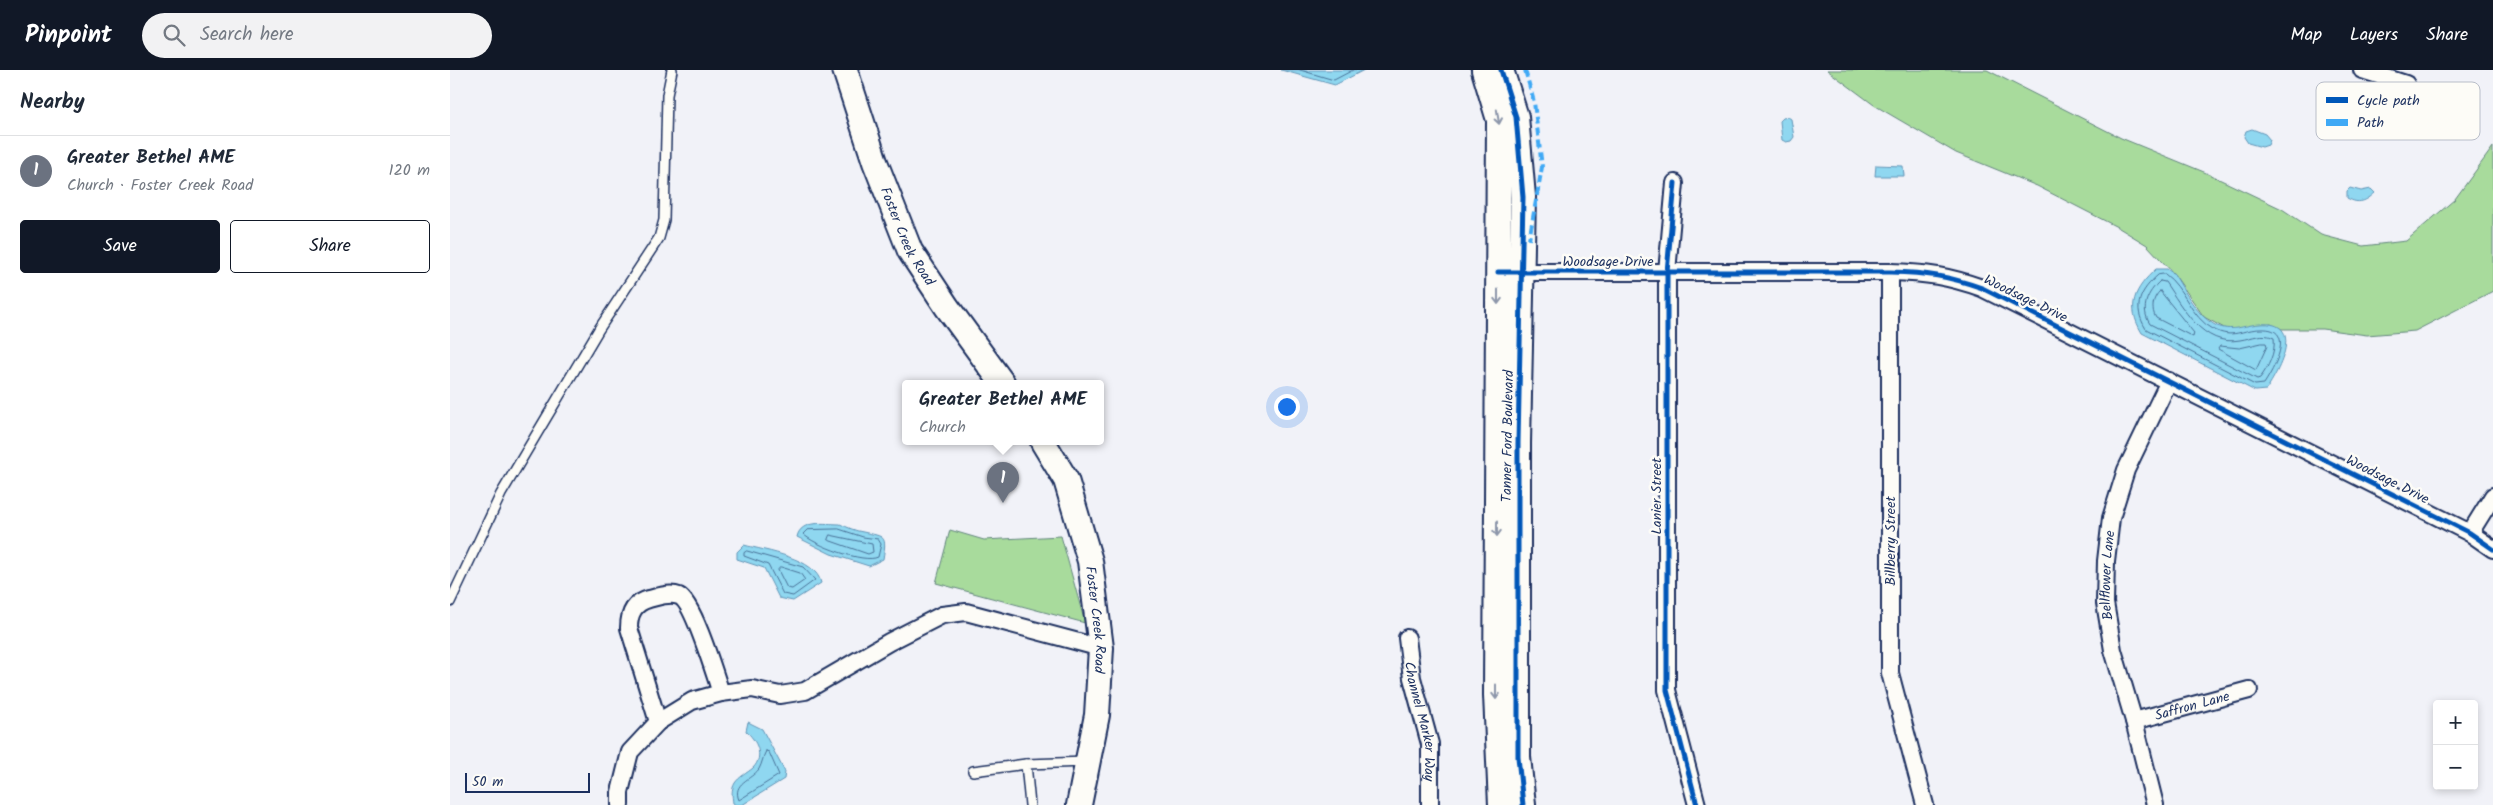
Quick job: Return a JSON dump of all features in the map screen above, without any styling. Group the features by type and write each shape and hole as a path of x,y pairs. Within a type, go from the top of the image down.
{"street":[{"name":"Foster Creek Road","path":"845,70 875,162 910,251 947,307 1000,380"},
{"name":"Tanner Ford Boulevard","path":"1484,70 1499,120 1510,272 1518,443 1518,747 1522,805"},
{"name":"Tanner Ford Boulevard","path":"1501,805 1498,778 1496,695 1510,272 1523,196 1516,116 1502,70"},
{"path":"2362,70 2400,82"},
{"name":"Lanier Street","path":"1675,183 1667,272 1668,690 1697,805"},
{"name":"Woodsage Drive","path":"1510,272 1931,273 1982,288 2470,533 2493,549"},
{"name":"Billberry Street","path":"1890,272 1890,673 1925,805"},
{"name":"Bellflower Lane","path":"2155,805 2134,721 2112,650 2105,603 2106,560 2111,518 2126,470 2169,381"},
{"name":"Foster Creek Road","path":"1045,445 1066,480 1090,561 1101,648 1097,715 1079,805"},
{"path":"2470,533 2493,496"},
{"path":"658,722 629,628 629,617 634,608 643,600 668,594 678,596 686,601 693,614 721,693"},
{"path":"620,805 620,792 630,752 658,722 692,701 721,693 752,689 780,695 806,692 889,642 942,615 966,612 1101,648"},
{"name":"Channel Marker Way","path":"1407,638 1412,678 1430,744 1430,805"},
{"name":"Saffron Lane","path":"2134,721 2249,690"}],"lane":[{"path":"450,602 501,494 599,329 659,238 664,220 667,95 672,70"},
{"path":"973,771 1026,764 1087,762"},
{"path":"1026,764 1030,805"}],"green space":[{"path":"1827,70 1987,70 2121,138 2204,172 2282,209 2321,235 2363,246 2406,241 2455,199 2493,147 2493,291 2415,331 2367,335 2322,329 2282,329 2271,324 2236,330 2226,329 2204,317 2174,274 2147,245 2119,228 2037,186 1956,153 1874,105"},
{"path":"950,530 984,540 1061,536 1085,623 936,583"}],"water":[{"path":"1281,70 1364,70 1335,85"},
{"path":"1788,117 1791,119 1794,137 1791,141 1786,142 1782,140 1780,121"},
{"path":"2252,129 2265,134 2270,140 2268,145 2262,147 2248,143 2244,137 2246,131"},
{"path":"1876,165 1903,166 1904,176 1875,176"},
{"path":"2350,188 2361,191 2371,189 2375,193 2359,202 2347,198 2347,191"},
{"path":"2156,269 2167,269 2174,274 2197,309 2208,321 2215,325 2232,328 2260,324 2274,325 2282,330 2286,338 2282,360 2266,390 2255,391 2142,333 2134,314 2135,298 2142,284"},
{"path":"821,523 840,524 883,538 885,545 883,559 869,566 831,554 797,537 799,531 808,525"},
{"path":"744,545 777,553 800,562 810,567 817,574 821,583 793,601 779,598 764,568 737,559 737,552"},
{"path":"748,722 762,729 785,772 784,779 742,805 736,805 733,803 732,793 735,783 757,763 759,753 756,743 746,731"}],"marked path":[{"path":"1525,70 1534,102 1542,167 1529,240"}],"cycle path":[{"path":"1501,70 1516,117 1523,197 1518,443 1518,757 1523,805"},
{"path":"1675,183 1667,272 1667,690 1697,805"},
{"path":"1498,272 1890,272 1926,274 1948,278 1982,288 2470,533 2493,549"}],"place":[{"name":"Greater Bethel AME","path":"1003,503"}]}
